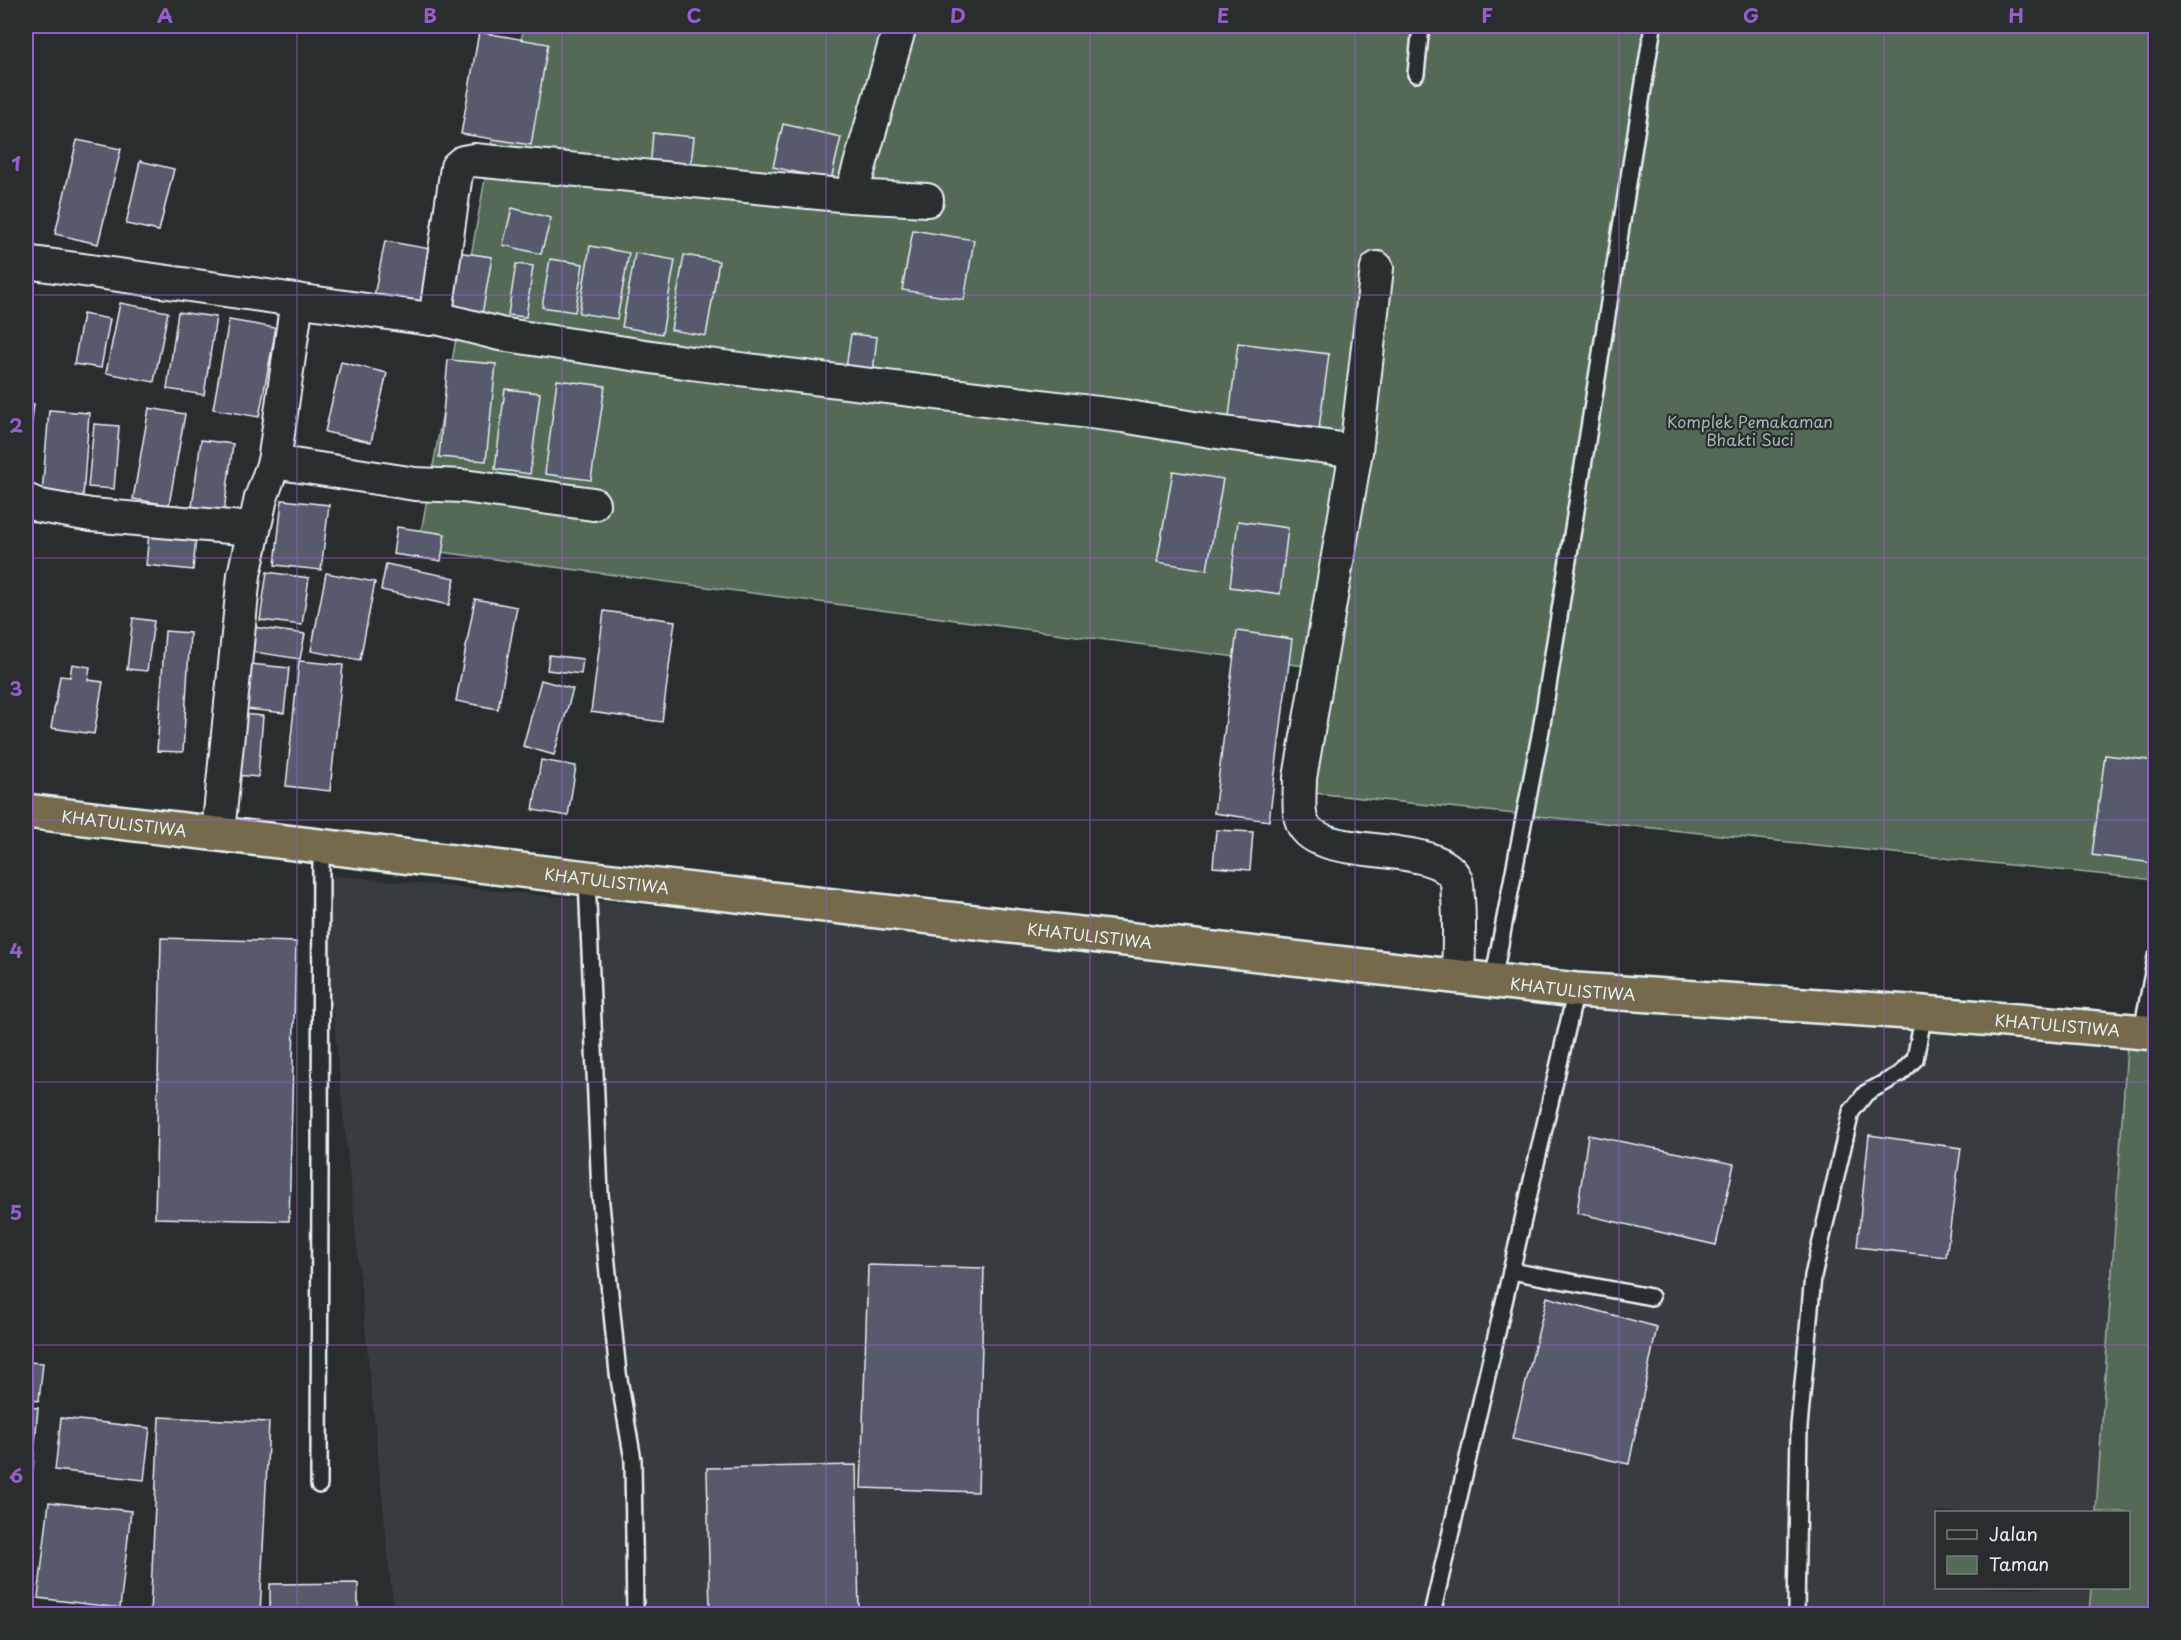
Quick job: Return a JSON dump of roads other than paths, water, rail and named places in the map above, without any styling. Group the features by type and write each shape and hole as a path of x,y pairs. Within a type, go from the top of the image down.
{"highway":[{"name":"KHATULISTIWA","path":"26,811 587,878 1576,990 1924,1013 2149,1032"}],"street":[{"path":"851,196 900,26"},
{"path":"433,317 436,313 458,167 463,162 474,160 851,196 927,200"},
{"path":"26,262 430,319 433,317 500,334 691,363 1123,416 1216,432 1356,451"},
{"path":"1377,268 1356,451 1300,778 1301,820 1308,831 1328,842 1428,858 1447,867 1456,881 1460,921 1458,977"},
{"path":"218,833 244,576 253,529 274,462 297,300"},
{"path":"274,462 415,484 464,486 593,504"},
{"path":"26,500 40,507 91,515 253,529"}],"lane":[{"path":"1416,74 1421,26"},
{"path":"1493,981 1541,730 1653,26"},
{"path":"318,1485 321,846"},
{"path":"587,878 600,1194 618,1373 633,1460 635,1614"},
{"path":"2149,1032 2156,957"},
{"path":"1432,1614 1576,990"},
{"path":"1796,1614 1798,1427 1813,1276 1851,1112 1866,1093 1900,1074 1915,1059 1924,1013"},
{"path":"1511,1271 1652,1297"}],"park label":[{"name":"Komplek Pemakaman Bhakti Suci","path":"1750,430"}]}
